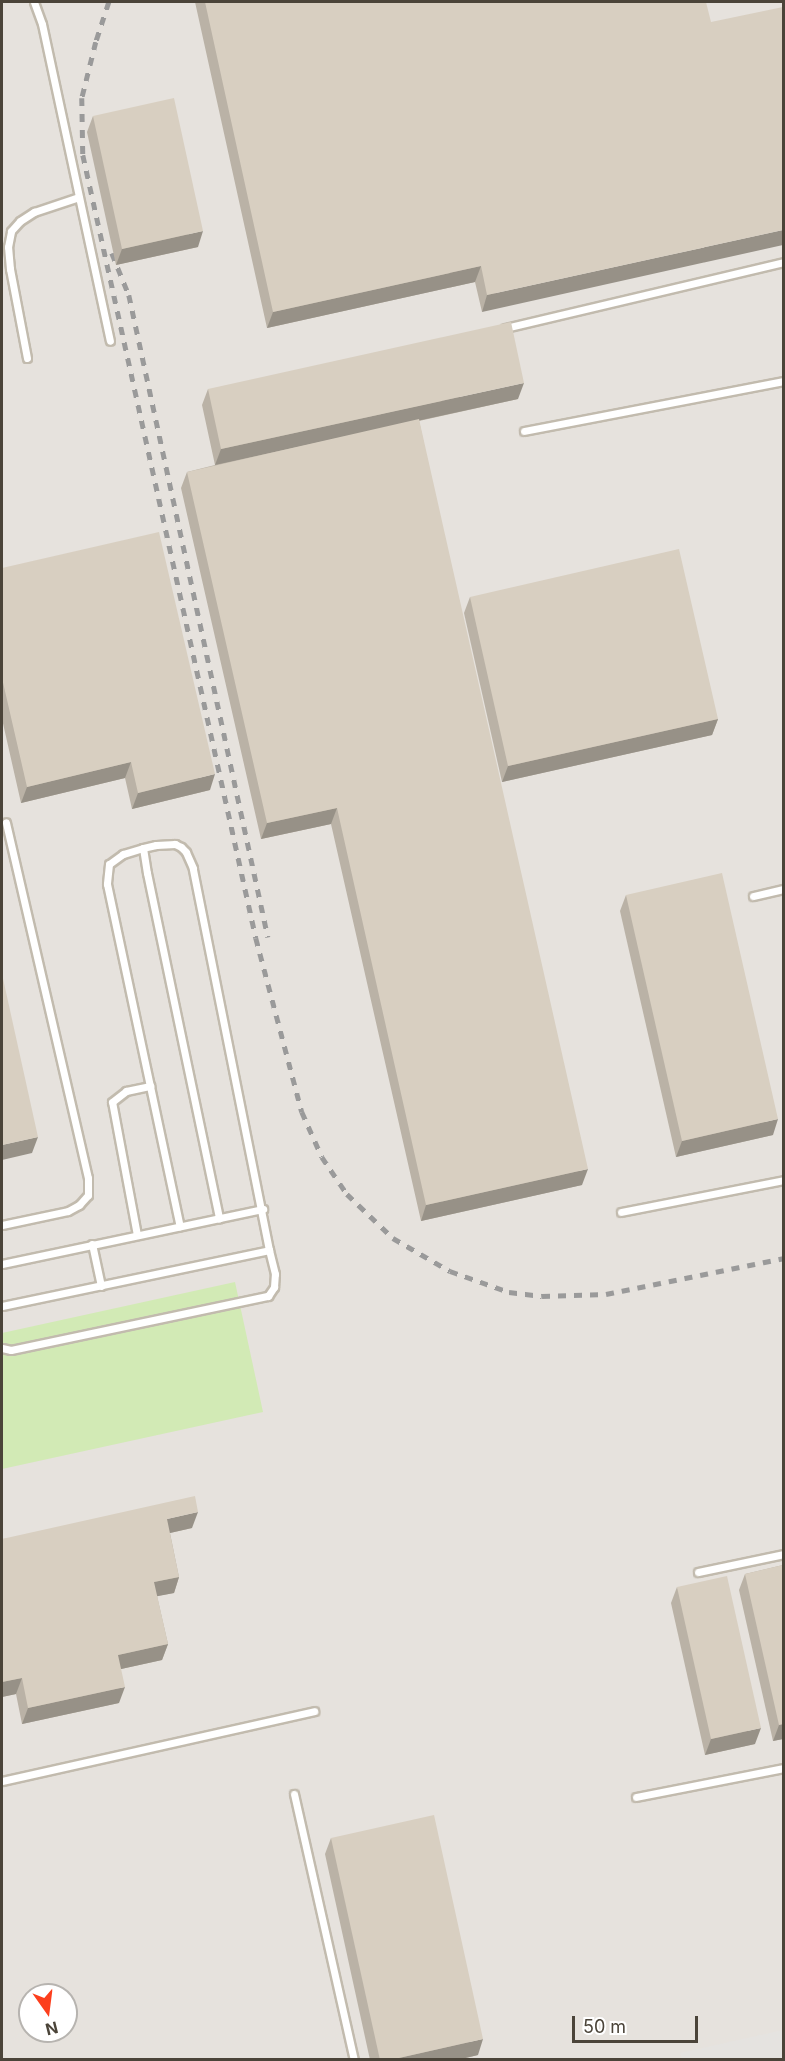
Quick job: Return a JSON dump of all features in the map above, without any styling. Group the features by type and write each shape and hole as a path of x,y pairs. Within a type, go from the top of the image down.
{"lane":[{"path":"34,2 42,24 110,341"},
{"path":"27,358 10,268 8,247 11,231 20,220 34,212 80,197"},
{"path":"493,331 783,262"},
{"path":"524,431 783,381"},
{"path":"2,1224 68,1211 79,1205 88,1195 88,1178 6,822"},
{"path":"2,1348 11,1350 268,1296 274,1287 275,1274 193,868 186,852 175,844 143,848 116,858 109,864 106,877 180,1226"},
{"path":"143,848 219,1219"},
{"path":"753,896 783,889"},
{"path":"137,1235 112,1102 126,1091 150,1086"},
{"path":"621,1212 783,1180"},
{"path":"2,1264 262,1209"},
{"path":"92,1244 101,1286"},
{"path":"2,1306 269,1250"},
{"path":"698,1572 783,1554"},
{"path":"2,1781 314,1711"},
{"path":"636,1797 783,1768"},
{"path":"294,1794 354,2060"}],"shaded area":[{"path":"2,2 783,2 783,2059 2,2060"},
{"path":"783,2030 783,2059 682,2059 680,2053"}],"green space":[{"path":"235,1282 263,1412 2,1469 2,1333"}],"building":[{"path":"205,2 706,2 711,22 783,7 783,230 487,295 481,266 273,312"},
{"path":"174,98 203,231 122,249 93,116"},
{"path":"511,322 524,383 221,449 208,389"},
{"path":"419,419 588,1169 426,1205 337,808 267,823 187,472"},
{"path":"159,532 215,774 138,793 131,762 27,787 2,678 2,568"},
{"path":"679,549 718,719 508,766 470,597"},
{"path":"722,873 778,1119 682,1141 626,895"},
{"path":"2,974 38,1137 2,1145"},
{"path":"195,1496 198,1512 167,1519 179,1577 154,1582 168,1644 118,1655 125,1687 28,1708 22,1678 2,1682 2,1539"},
{"path":"783,1565 783,1724 779,1725 745,1574"},
{"path":"727,1576 761,1728 711,1739 677,1587"},
{"path":"434,1815 483,2039 390,2060 380,2060 331,1838"}],"railway":[{"path":"109,2 82,98 83,155 256,938 302,1112 322,1157 347,1194 393,1238 450,1271 509,1292 542,1296 606,1294 784,1258"},
{"path":"112,253 129,295 268,937"}]}
